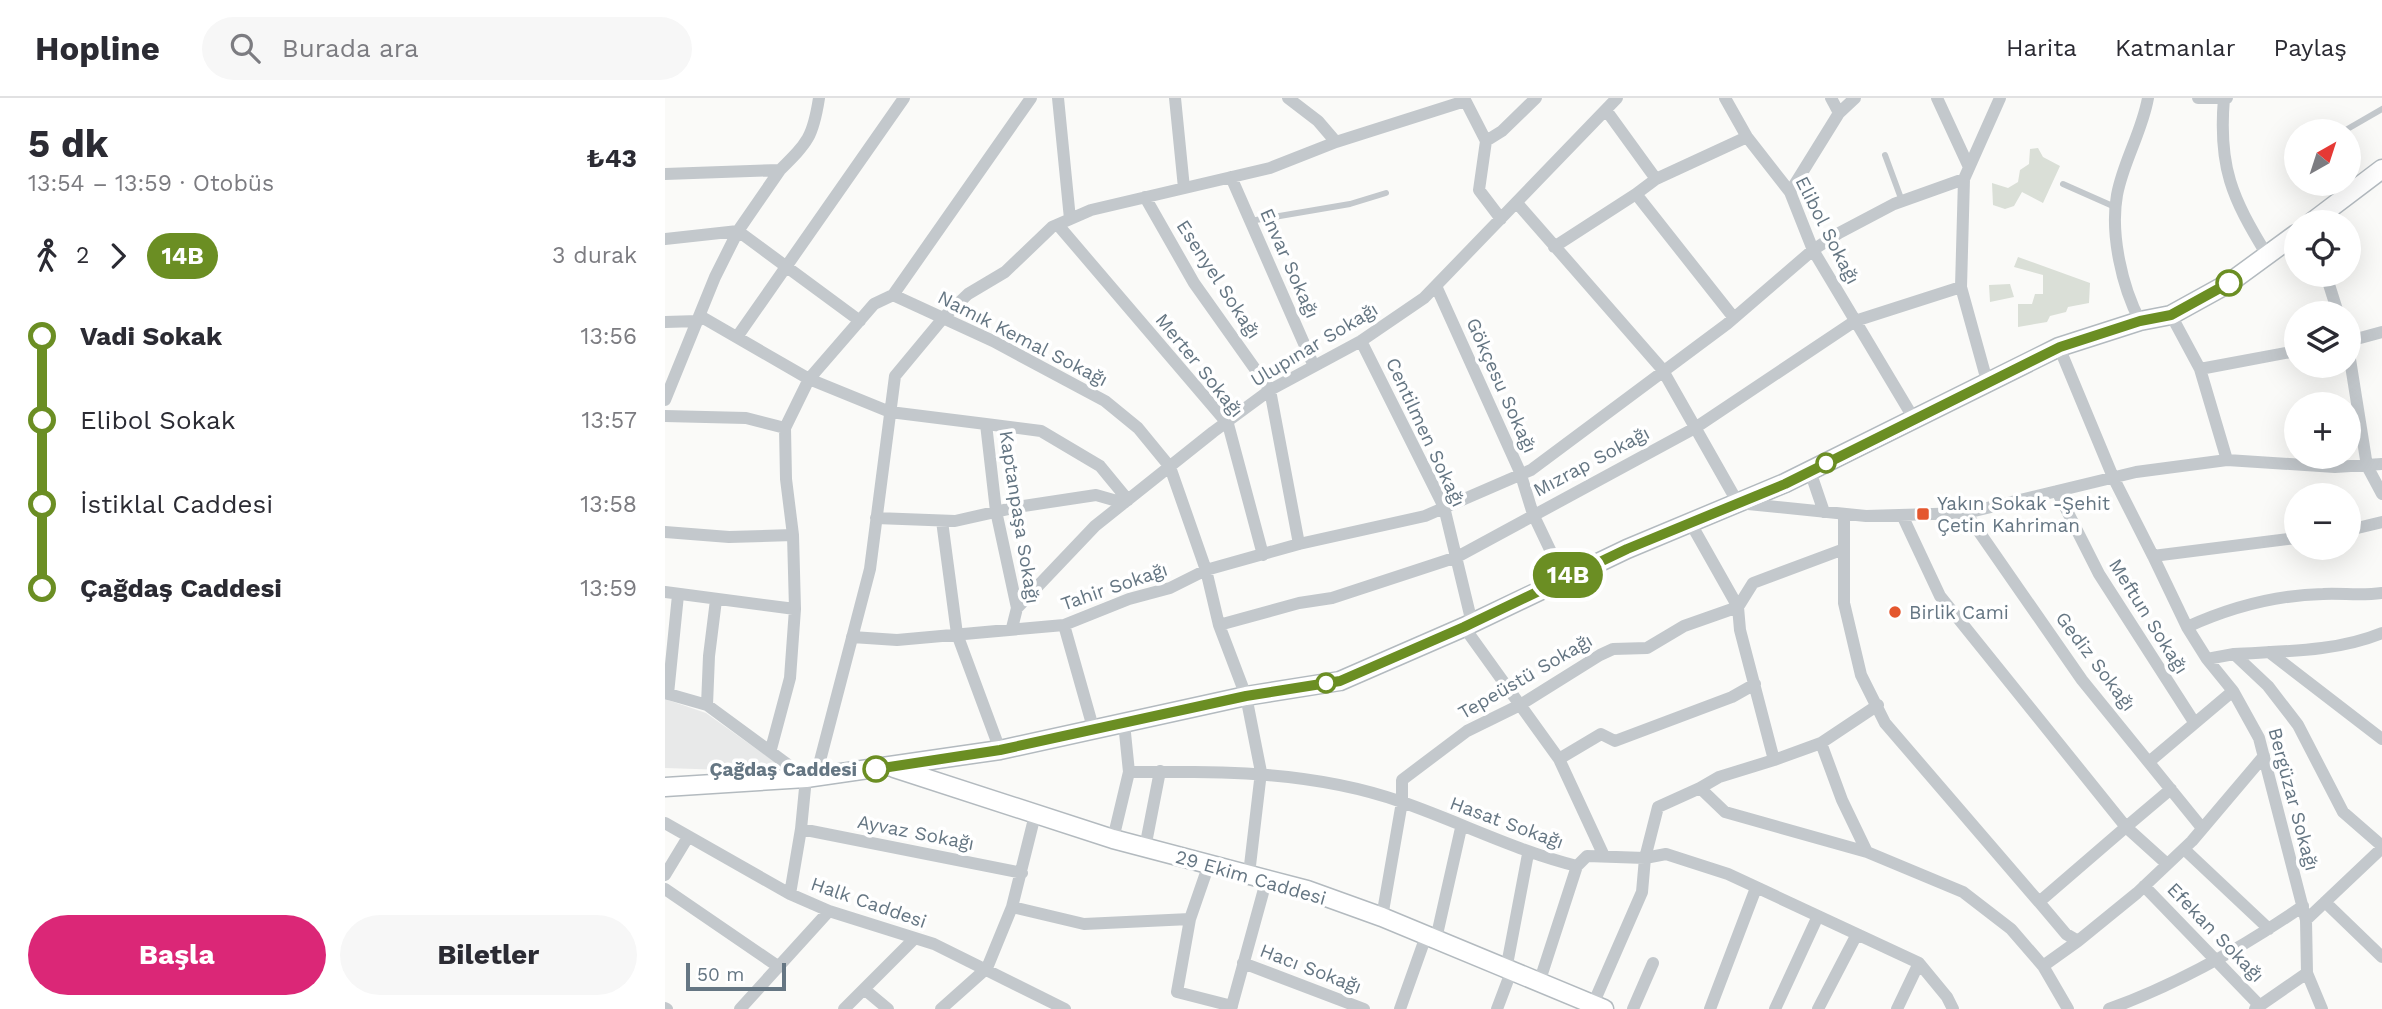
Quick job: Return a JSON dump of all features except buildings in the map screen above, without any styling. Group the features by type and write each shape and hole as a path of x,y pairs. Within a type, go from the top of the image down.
{"street":[{"path":"665,400 738,231 781,170 808,141 814,127 819,98"},
{"path":"737,337 904,98"},
{"path":"771,749 790,678 795,609 793,535 786,480 785,429 809,379 874,304 893,295 1031,98"},
{"path":"1058,98 1064,222"},
{"path":"1175,98 1184,188"},
{"path":"1288,98 1300,102 1336,142"},
{"path":"1486,141 1502,131 1536,98"},
{"name":"Ulupınar Sokağı","path":"1017,608 1095,526 1270,390 1361,341 1424,298 1617,98"},
{"name":"Elibol Sokağı","path":"1725,98 1747,137 1790,192 1813,250 1914,419"},
{"path":"1831,98 1839,113"},
{"path":"1790,192 1839,113 1855,98"},
{"path":"1937,98 1969,165"},
{"path":"1987,381 1970,310 1961,287 1964,179 2000,98"},
{"path":"2140,321 2122,266 2116,208 2117,194 2148,98"},
{"path":"2199,98 2225,98 2222,133 2232,194 2267,256"},
{"path":"790,894 811,777 870,569 895,376 944,317 968,294 1005,272 1029,246 1064,222 1091,210 1270,168 1336,142 1465,99 1486,141 1479,190 1501,219"},
{"path":"1606,110 1656,179"},
{"path":"1554,247 1656,179 1747,137"},
{"path":"2328,210 2382,169"},
{"path":"665,174 781,170"},
{"name":"Envar Sokağı","path":"1231,177 1313,365"},
{"name":"Tahir Sokağı","path":"852,636 897,640 1064,625 1129,599 1170,588 1206,570 1299,544 1425,516 1520,472 1531,470 1734,318 1813,250 1902,201 1964,179"},
{"path":"1636,194 1734,318"},
{"name":"Esenyel Sokağı","path":"1145,197 1193,283 1270,390 1299,544"},
{"path":"1517,203 1663,369 1738,503"},
{"name":"Merter Sokağı","path":"1064,222 1228,424 1263,555"},
{"path":"665,239 738,231 789,266 860,321"},
{"path":"665,787 811,777 1000,750 1246,696 1340,681 1468,625 1563,578 1810,471 2060,347 2140,321 2171,315 2229,283 2284,243"},
{"name":"Gökçesu Sokağı","path":"1436,286 1520,472 1533,514 1563,578"},
{"name":"Mızrap Sokağı","path":"1219,625 1299,603 1332,598 1457,558 1533,514 1695,428 1855,321 1961,287"},
{"name":"Namık Kemal Sokağı","path":"893,295 944,317 1105,401 1138,428 1170,467 1206,570 1219,625 1246,696 1261,772 1258,876 1243,963 1231,1007"},
{"path":"2171,315 2200,369 2227,460"},
{"path":"665,322 699,318"},
{"name":"Kaptanpaşa Sokağı","path":"699,318 809,379 890,412 986,424 996,511 1017,608 1012,628"},
{"path":"2361,338 2382,332"},
{"name":"Centilmen Sokağı","path":"1361,341 1444,507 1457,558 1468,625"},
{"path":"2060,347 2113,477 2187,626 2223,611 2262,600 2325,593 2356,597 2382,593"},
{"path":"2200,369 2284,353"},
{"path":"2353,378 2367,466 2382,494"},
{"path":"665,416 746,418 785,429"},
{"path":"986,424 1041,431 1100,467 1126,501"},
{"path":"1738,503 1844,513 1966,513 2113,477 2227,460 2335,467 2382,464"},
{"path":"1810,471 1825,512"},
{"name":"Meftun Sokağı","path":"2057,491 2099,574 2194,722"},
{"path":"876,518 955,521 996,511 1096,495 1126,501"},
{"path":"1844,513 1844,603 1861,676 1885,723 2066,934 2078,942"},
{"name":"Gediz Sokağı","path":"1966,513 2082,680 2202,828"},
{"path":"1902,514 1940,596 2126,827 2167,864"},
{"path":"942,521 957,634 1000,750"},
{"path":"2361,527 2382,522"},
{"path":"1691,523 1738,607 1741,630 1774,760"},
{"path":"665,532 729,537 793,535"},
{"path":"2153,556 2284,540"},
{"path":"1738,607 1753,583 1844,549"},
{"path":"795,609 672,594 666,694 707,705 811,777"},
{"path":"707,705 716,600"},
{"name":"Tepeüstü Sokağı","path":"1402,802 1402,780 1467,730 1520,705 1613,649 1647,648 1684,626 1738,607"},
{"path":"1064,625 1094,731"},
{"path":"1468,625 1559,760 1604,856"},
{"name":"Bergüzar Sokağı","path":"2187,626 2207,659 2252,720 2264,755 2306,920 2307,973"},
{"path":"2207,659 2362,642 2382,633"},
{"path":"2269,652 2382,739"},
{"path":"2234,654 2268,687 2298,725 2343,812 2382,847 2306,920"},
{"path":"1559,760 1601,734 1615,741 1732,697 1755,684"},
{"path":"2150,761 2233,691"},
{"path":"1596,1008 1641,892 1645,858 1658,807 1719,777 1821,743 1878,705"},
{"path":"1113,839 1129,772 1124,723"},
{"path":"1821,743 1842,800 1867,852"},
{"path":"2043,966 2078,942 2183,849 2264,755"},
{"name":"29 Ekim Caddesi","path":"890,767 1113,839 1258,876 1382,917 1596,1008"},
{"path":"1145,848 1160,771"},
{"name":"Hasat Sokağı","path":"1129,772 1261,772 1325,783 1402,802 1528,854 1577,866 1587,856 1645,858 1666,855 1728,874 1919,963 1951,1008"},
{"path":"1700,788 1725,812 1867,852 1963,892 2011,929 2043,966 2068,1009"},
{"path":"2039,902 2171,789"},
{"path":"1382,917 1402,802"},
{"path":"941,1009 987,968 1012,907 1035,815"},
{"name":"Halk Caddesi","path":"665,823 790,894 829,911 915,938 987,968 1044,1004 1065,1009"},
{"path":"1400,1009 1431,937 1461,828"},
{"name":"Ayvaz Sokağı","path":"801,830 1022,873"},
{"path":"665,875 688,837"},
{"path":"2183,849 2269,929"},
{"path":"1497,1009 1509,971 1528,854"},
{"path":"1209,864 1190,919 1177,992 1231,1007"},
{"path":"1539,983 1577,866"},
{"name":"Efekan Sokağı","path":"2144,886 2257,1007"},
{"path":"1710,1009 1756,888"},
{"path":"665,889 779,967"},
{"path":"2325,902 2382,957"},
{"path":"2109,1009 2144,996 2239,950 2302,906"},
{"path":"1012,907 1084,924 1190,919"},
{"path":"740,1009 829,911"},
{"path":"1775,1009 1818,916"},
{"path":"1818,1009 1857,934"},
{"path":"844,1009 915,938"},
{"name":"Hacı Sokağı","path":"1243,963 1364,1009"},
{"path":"1633,1009 1653,963"},
{"path":"1897,1009 1919,963"},
{"path":"2257,1007 2307,973 2322,1009"},
{"path":"864,989 888,1009"}],"lane":[{"path":"2361,121 2382,109"},
{"path":"1885,155 1902,201"},
{"path":"2063,184 2116,208"},
{"path":"1250,221 1350,204 1386,193"}],"shaded area":[{"path":"2038,148 2043,157 2060,166 2043,203 2022,192 2014,206 2005,209 1993,205 1992,183 2008,188 2018,182 2020,170 2029,164 2030,149"},
{"path":"2018,257 2090,283 2089,303 2068,307 2066,312 2050,316 2047,322 2018,327 2018,304 2032,304 2035,294 2043,294 2043,275 2014,267"},
{"path":"2010,284 2014,297 1990,302 1989,285"},
{"path":"665,699 706,713 789,772 665,768"}],"bus line":[{"name":"14B","path":"876,769 1000,750 1246,696 1340,681 1464,627 1627,549 1785,484 1987,381 2060,347 2140,321 2171,315 2229,283"}],"place":[{"name":"Yakın Sokak -Şehit Çetin Kahriman","path":"1923,514"},
{"name":"Birlik Cami","path":"1895,612"},
{"name":"Çağdaş Caddesi","path":"876,769"}]}
